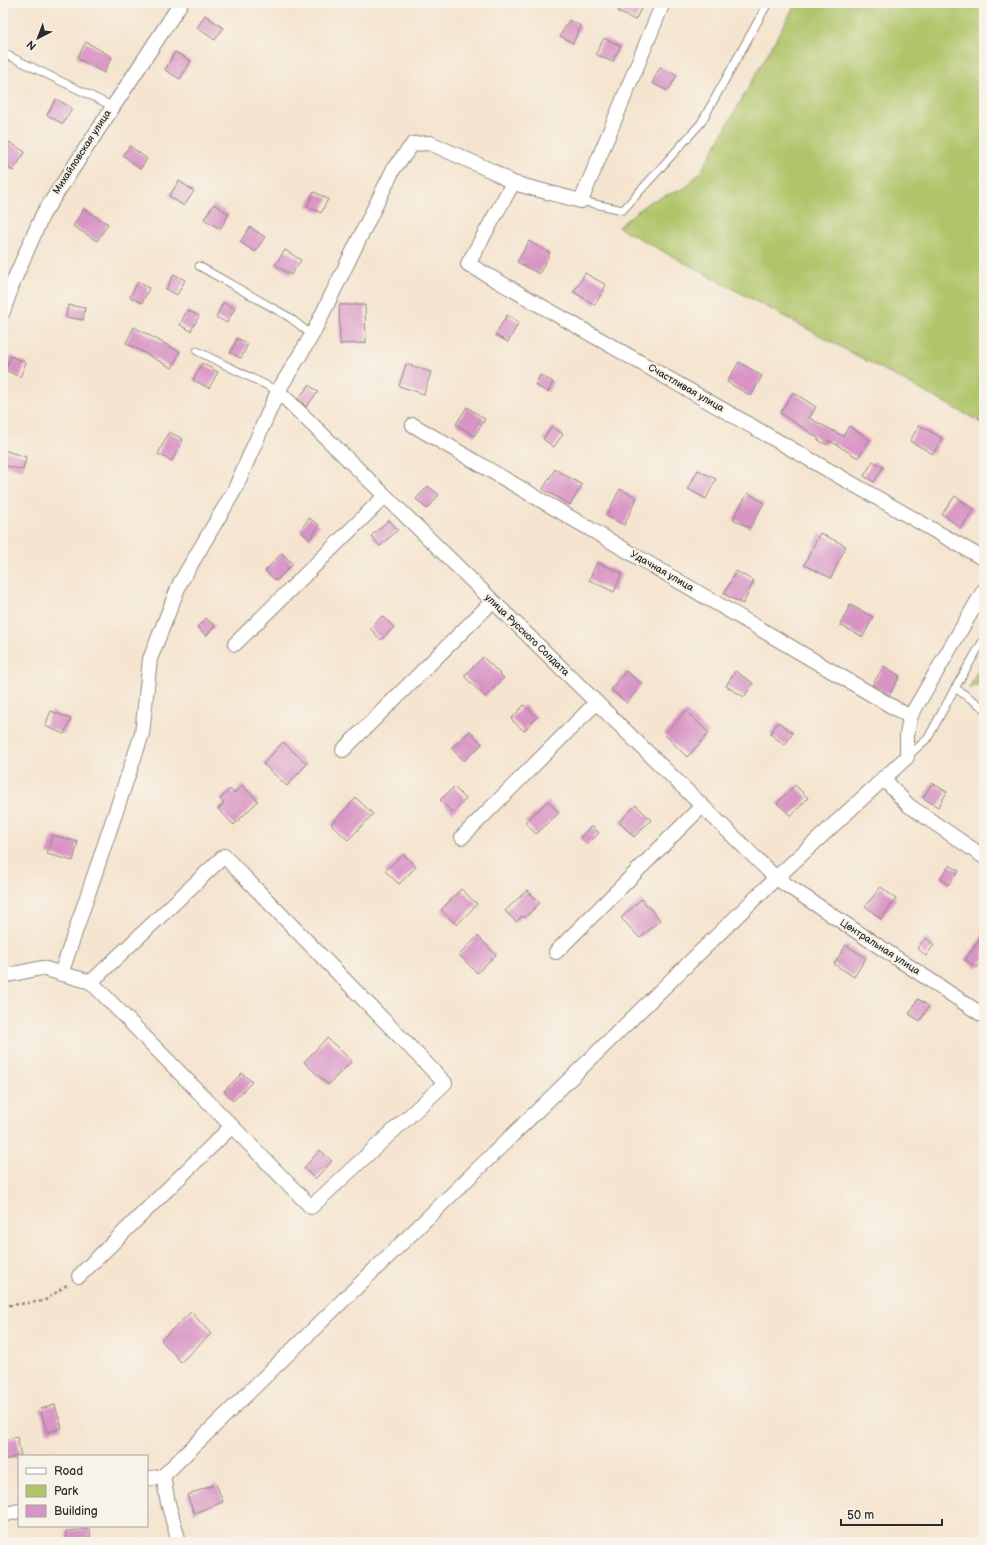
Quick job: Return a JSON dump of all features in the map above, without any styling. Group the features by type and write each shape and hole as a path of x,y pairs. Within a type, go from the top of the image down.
{"street":[{"name":"Михайловская улица","path":"3,312 14,280 43,214 112,106 181,3"},
{"path":"61,974 142,734 150,659 180,583 234,491 278,391 312,334 394,168 413,144 430,143 492,171 513,184 581,201 663,3"},
{"name":"Счастливая улица","path":"513,184 468,264 984,559"},
{"name":"улица Русского Солдата","path":"278,391 776,878"},
{"name":"Удачная улица","path":"413,425 910,717"},
{"path":"236,644 385,496"},
{"path":"148,1479 163,1476 776,878 906,757 906,735 910,717 984,590"},
{"path":"343,750 493,601"},
{"path":"462,837 596,702"},
{"path":"883,778 908,805 984,857"},
{"path":"556,952 702,806"},
{"path":"3,976 42,968 91,982 311,1207 445,1083 224,856 91,982"},
{"name":"Центральная улица","path":"776,878 984,1016"},
{"path":"79,1276 232,1126"},
{"path":"163,1476 168,1502 179,1542"},
{"path":"3,1515 18,1511"}],"lane":[{"path":"581,201 623,210 701,123 768,3"},
{"path":"3,53 112,106"},
{"path":"199,266 289,317 312,334"},
{"path":"197,351 278,391"},
{"path":"906,757 928,738 984,639"},
{"path":"955,688 984,708"}],"path":[{"path":"3,1306 44,1301 79,1276"}],"green space":[{"path":"796,3 984,3 984,424 618,227 649,202 685,188 702,170"},
{"path":"984,657 984,681 969,689"}],"building":[{"path":"623,3 644,3 635,20 618,12"},
{"path":"205,15 223,28 215,40 197,28"},
{"path":"569,20 581,26 573,43 560,36"},
{"path":"604,38 621,46 612,62 596,54"},
{"path":"86,42 112,57 104,73 77,58"},
{"path":"175,52 191,61 180,79 165,70"},
{"path":"660,67 677,75 668,91 652,83"},
{"path":"56,99 72,108 63,124 47,115"},
{"path":"9,142 25,152 13,171 3,164 3,152"},
{"path":"130,146 147,159 140,169 123,155"},
{"path":"179,181 194,191 184,206 169,196"},
{"path":"314,192 328,199 321,213 307,206"},
{"path":"214,204 229,214 220,229 204,219"},
{"path":"84,209 108,224 97,241 73,226"},
{"path":"250,227 265,237 255,252 240,242"},
{"path":"529,241 550,253 539,274 517,262"},
{"path":"285,250 301,260 291,275 275,265"},
{"path":"585,273 606,285 595,305 574,292"},
{"path":"174,274 185,280 177,295 166,289"},
{"path":"138,282 149,288 142,303 130,297"},
{"path":"223,303 235,308 227,323 216,317"},
{"path":"68,305 85,308 83,320 66,317"},
{"path":"339,305 365,305 366,343 340,344"},
{"path":"187,310 199,316 191,331 180,325"},
{"path":"507,315 519,322 508,342 495,335"},
{"path":"134,327 180,352 172,368 126,343"},
{"path":"237,338 248,344 241,358 230,353"},
{"path":"11,356 26,363 20,377 5,370"},
{"path":"739,362 762,376 751,396 727,382"},
{"path":"202,363 218,372 209,388 193,380"},
{"path":"406,364 431,372 424,394 399,386"},
{"path":"540,375 553,382 548,392 535,385"},
{"path":"309,385 318,392 306,407 298,399"},
{"path":"793,392 816,407 809,418 843,436 849,426 870,440 858,458 829,440 827,445 818,440 818,438 780,413"},
{"path":"467,407 485,419 474,436 456,424"},
{"path":"919,425 942,438 933,454 910,441"},
{"path":"552,426 563,434 554,447 543,439"},
{"path":"169,432 183,439 172,461 158,454"},
{"path":"3,450 26,457 23,470 3,465"},
{"path":"873,461 883,467 874,482 864,476"},
{"path":"555,469 582,485 570,505 543,489"},
{"path":"698,470 716,479 706,499 688,489"},
{"path":"428,486 439,495 427,509 416,499"},
{"path":"620,489 637,498 624,525 606,516"},
{"path":"748,493 764,503 750,528 733,519"},
{"path":"955,496 974,509 961,528 942,514"},
{"path":"309,518 319,525 310,539 300,531"},
{"path":"389,520 398,530 380,546 371,536"},
{"path":"820,533 846,546 831,578 804,565"},
{"path":"282,553 293,564 276,581 265,571"},
{"path":"597,562 622,573 614,592 589,580"},
{"path":"736,571 754,581 743,604 724,594"},
{"path":"850,605 873,617 863,637 840,625"},
{"path":"382,616 394,627 381,640 370,628"},
{"path":"206,618 215,626 206,636 197,627"},
{"path":"483,657 504,678 485,697 464,676"},
{"path":"884,666 900,676 889,695 872,685"},
{"path":"626,671 642,684 627,703 611,690"},
{"path":"735,671 753,683 744,697 726,686"},
{"path":"524,705 537,717 524,731 511,719"},
{"path":"51,711 71,719 64,734 45,726"},
{"path":"686,711 709,733 687,757 664,734"},
{"path":"778,722 793,733 785,745 770,734"},
{"path":"470,731 482,744 464,761 451,748"},
{"path":"283,742 307,764 287,786 263,764"},
{"path":"932,783 947,792 938,807 923,798"},
{"path":"242,785 258,801 234,825 218,809 224,803 220,799 230,789 234,793"},
{"path":"795,785 808,798 791,816 777,803"},
{"path":"454,787 466,799 453,813 440,800"},
{"path":"356,798 373,814 348,840 331,824"},
{"path":"548,801 559,813 536,834 525,822"},
{"path":"636,805 651,820 634,837 619,822"},
{"path":"592,826 599,833 587,845 580,837"},
{"path":"52,835 78,842 73,861 47,854"},
{"path":"403,854 416,867 399,884 385,871"},
{"path":"950,865 959,871 948,885 940,878"},
{"path":"881,887 896,899 881,919 865,906"},
{"path":"461,889 477,904 457,925 441,910"},
{"path":"527,890 540,903 524,918 522,916 516,922 505,911"},
{"path":"641,899 660,920 640,938 621,918"},
{"path":"984,933 984,958 977,968 965,960"},
{"path":"478,936 496,955 477,973 459,955"},
{"path":"926,938 934,945 926,956 917,948"},
{"path":"846,945 866,958 854,977 834,964"},
{"path":"918,999 929,1006 920,1021 909,1014"},
{"path":"327,1038 352,1061 328,1085 304,1062"},
{"path":"242,1073 252,1082 233,1101 224,1091"},
{"path":"320,1150 332,1161 315,1179 304,1168"},
{"path":"191,1312 211,1334 181,1362 161,1340"},
{"path":"55,1405 62,1428 47,1432 40,1409"},
{"path":"17,1437 21,1455 3,1460 3,1440"},
{"path":"216,1484 223,1502 194,1513 187,1495"},
{"path":"90,1529 91,1542 67,1542 66,1531"}]}
